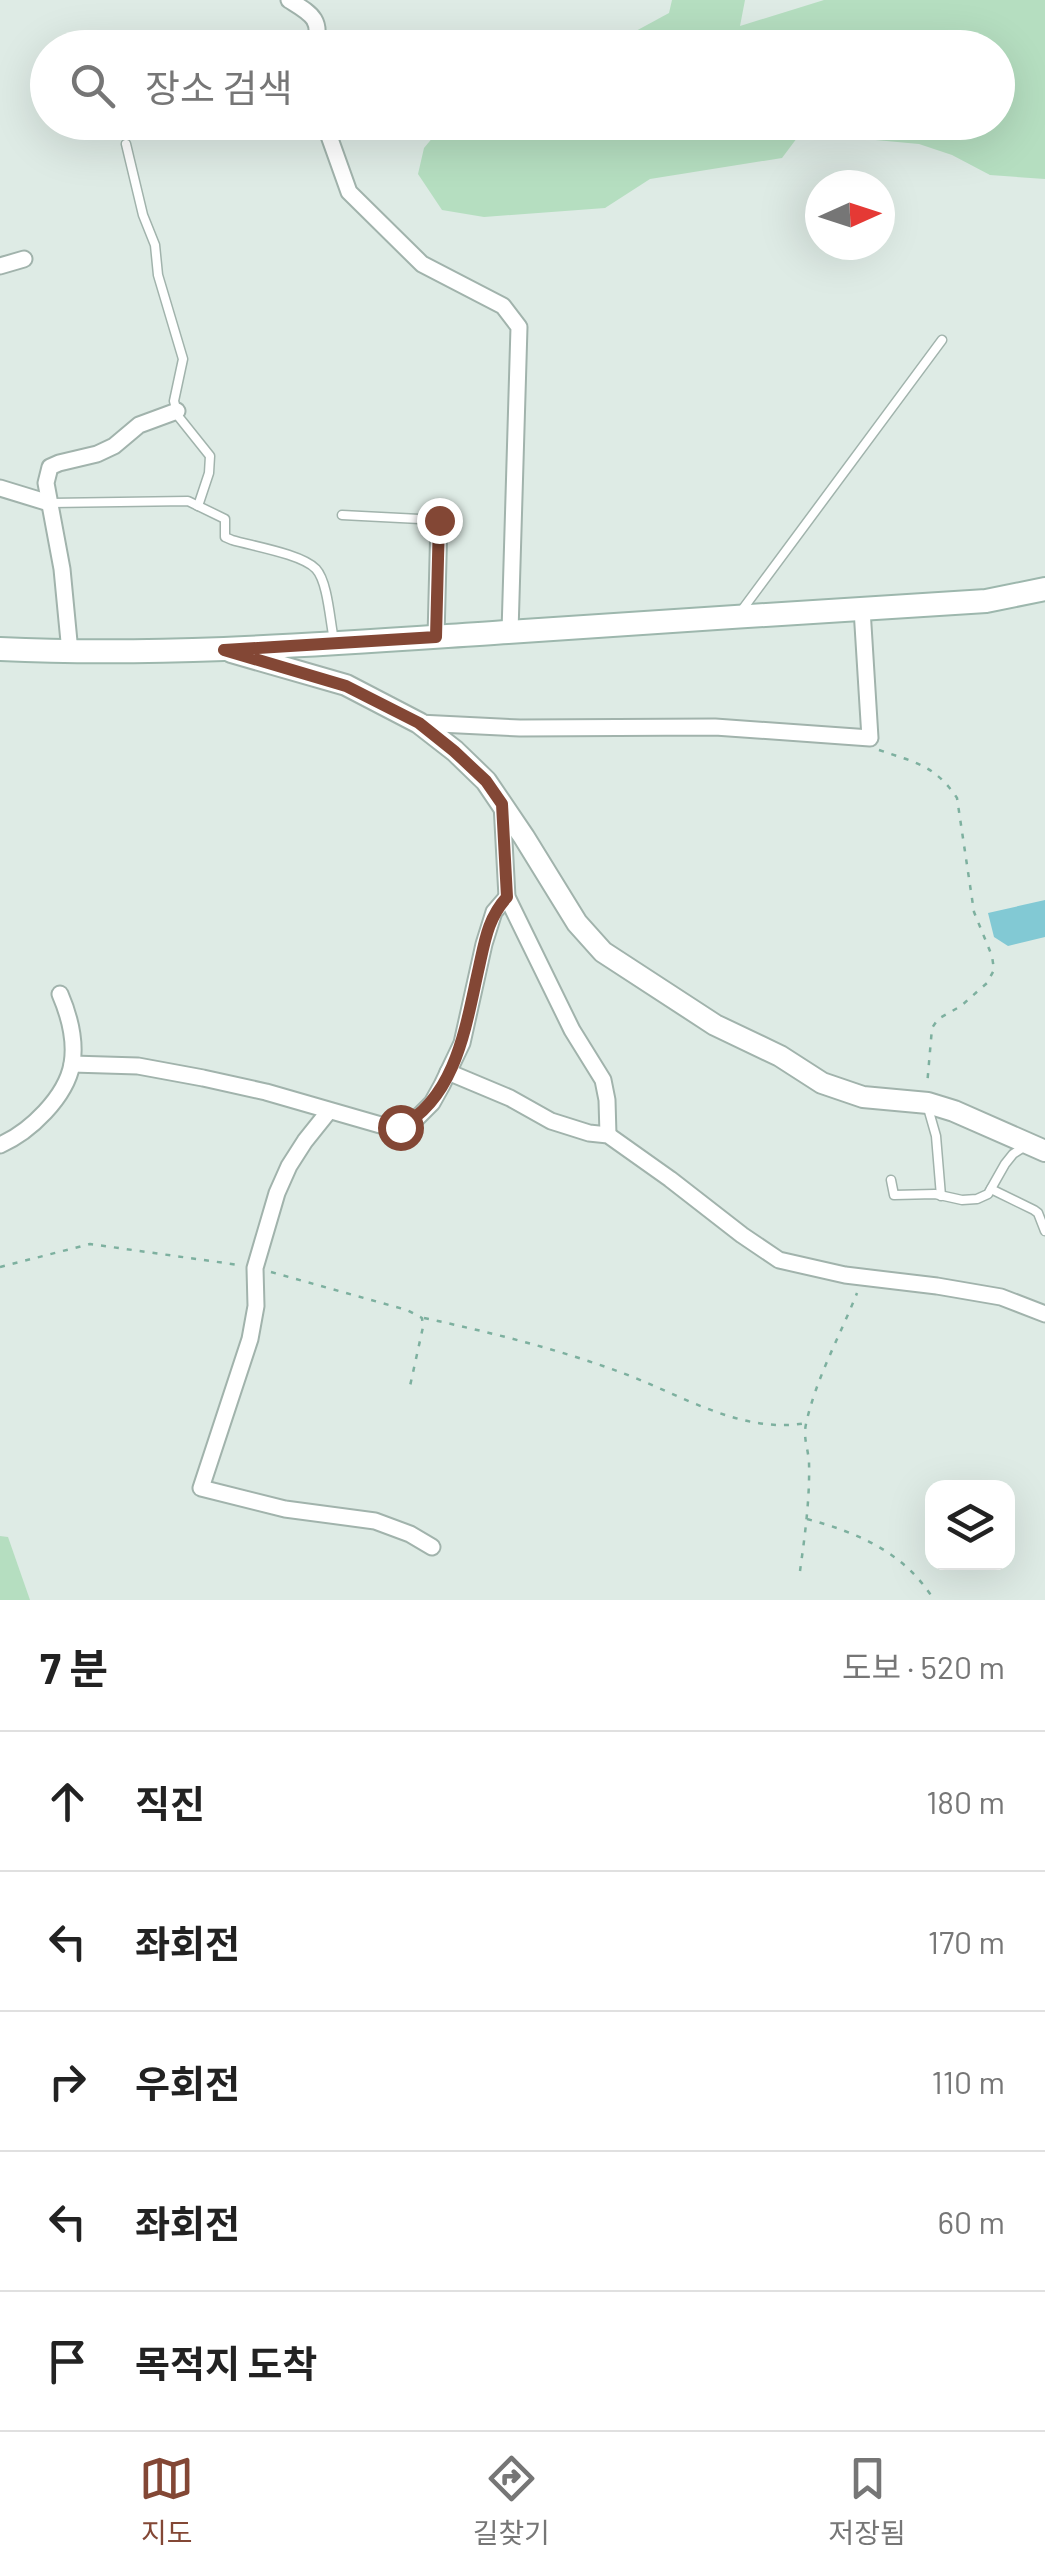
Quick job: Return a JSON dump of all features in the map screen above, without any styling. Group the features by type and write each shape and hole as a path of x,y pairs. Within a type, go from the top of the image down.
{"main road":[{"path":"0,649 224,650 736,618 1044,593"}],"street":[{"path":"288,0 310,12 317,30"},
{"path":"330,140 349,192 422,264 502,306 519,327 510,632"},
{"path":"0,266 24,259"},
{"path":"70,652 62,569 46,482 50,467 97,454 114,446 138,425 176,411"},
{"path":"0,488 49,502"},
{"path":"436,637 439,520"},
{"path":"419,723 520,728 715,728 870,738 862,608"},
{"path":"224,650 346,686 419,723 486,781 577,923 603,952 715,1025 780,1056 822,1083 864,1097 928,1103 1037,1148"},
{"path":"502,804 507,897 572,1030 603,1080 608,1135"},
{"path":"72,1064 138,1066 266,1092 384,1126 400,1127 417,1118 432,1102 462,1043 484,944 494,912 507,897"},
{"path":"0,1145 32,1124 64,1086 72,1064 69,1015 60,994"},
{"path":"448,1072 510,1098 551,1121 608,1135 779,1260 810,1269 1001,1297 1045,1314"},
{"path":"329,1111 305,1140 276,1194 255,1268 256,1306 250,1340 202,1488 285,1509 376,1521 432,1546"}],"lane":[{"path":"126,144 183,359 174,401 176,411 210,456 198,506"},
{"path":"736,618 942,340"},
{"path":"49,502 188,501 225,520 225,536 232,540 298,559 315,568 323,584 335,644"},
{"path":"342,515 439,520"},
{"path":"928,1103 936,1136 941,1196"},
{"path":"891,1180 894,1195 935,1194 976,1200 988,1194 1014,1154 1037,1148"},
{"path":"991,1189 1038,1213 1045,1231"}],"path":[{"path":"870,738 874,749 925,765 957,798 974,912 992,956 994,970 987,983 960,1006 938,1018 932,1028 928,1103"},
{"path":"800,1571 809,1458 804,1438 806,1423 863,1277"},
{"path":"422,1318 504,1336 616,1370 716,1412 769,1426 806,1423"},
{"path":"806,1518 842,1528 892,1554 922,1580 934,1600"}],"green space":[{"path":"672,0 745,0 740,26 824,0 1045,0 1045,179 990,175 952,155 919,144 876,140 1015,140 1015,30 638,30 669,13"},
{"path":"431,140 796,140 782,158 650,179 605,208 484,217 442,210 418,174 424,148"},
{"path":"0,1536 8,1537 30,1600 0,1600"}],"water":[{"path":"1045,900 1045,937 1008,946 994,937 988,913"}],"route":[{"path":"400,1127 417,1118 432,1102 462,1043 484,944 494,912 507,897 502,804 486,781 454,751 419,723 383,703 346,686 224,650 436,637 439,520"}]}
